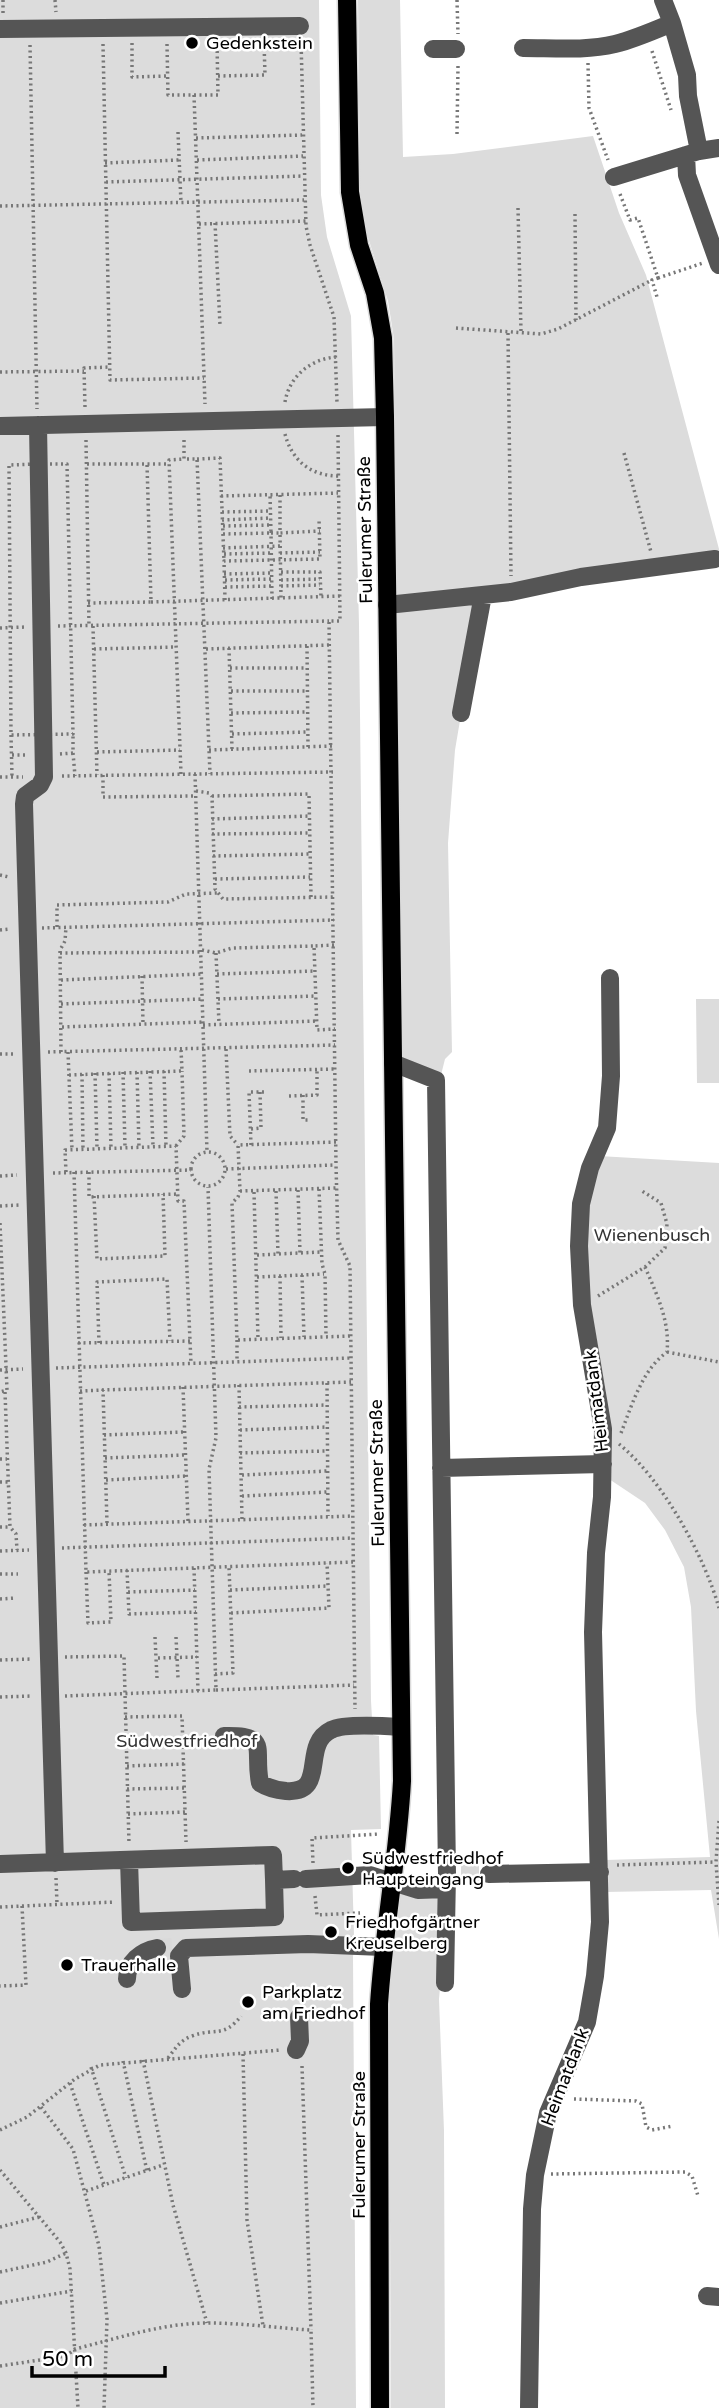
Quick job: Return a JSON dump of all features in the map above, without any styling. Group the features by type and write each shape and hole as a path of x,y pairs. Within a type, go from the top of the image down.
{"main road":[{"name":"Fulerumer Straße","path":"347,0 350,192 359,245 375,293 383,338 385,417 401,1727 400,1813 383,1947 379,2004 380,2408"}],"street":[{"path":"663,0 687,75 693,153 687,174 718,262"},
{"path":"523,48 614,44 672,23"},
{"path":"0,29 300,26"},
{"path":"433,49 456,49"},
{"path":"614,177 693,153 719,148"},
{"path":"0,426 385,417"},
{"path":"38,425 44,777 40,785 25,796 24,804 55,1863"},
{"path":"387,605 511,592 581,577 715,559"},
{"path":"461,713 483,595"},
{"name":"Heimatdank","path":"529,2408 531,2209 535,2175 548,2113 587,2022 596,1976 604,1869 593,1632 603,1464 602,1418 582,1305 579,1247 581,1203 590,1168 607,1128 611,1076 610,978"},
{"path":"393,1063 436,1080 441,1468 451,1879 445,1974"},
{"path":"441,1468 603,1464"},
{"path":"224,1735 246,1735 256,1742 260,1783 267,1787 292,1791 303,1789 310,1782 313,1775 312,1759 322,1737 332,1729 401,1727"},
{"path":"0,1864 273,1855 275,1917 131,1922 129,1860"},
{"path":"489,1874 604,1869"},
{"path":"274,1880 370,1875 418,1890 451,1879"},
{"path":"127,1979 134,1959 172,1948 308,1944 383,1947"},
{"path":"172,1948 179,1956 181,1989"},
{"path":"296,2050 300,2041 299,2017"}],"path":[{"path":"217,76 264,75 263,26"},
{"path":"0,628 340,621 334,317 310,245 306,221 300,26"},
{"path":"131,27 132,77 167,76"},
{"path":"166,28 167,95 218,95 216,27"},
{"path":"103,28 110,380 204,378"},
{"path":"30,29 38,425"},
{"path":"647,34 674,119"},
{"path":"194,95 206,421"},
{"path":"178,132 181,203"},
{"path":"196,138 302,135"},
{"path":"197,160 303,156"},
{"path":"105,163 179,160"},
{"path":"106,181 303,176"},
{"path":"0,206 304,200"},
{"path":"518,208 521,332"},
{"path":"575,214 576,320"},
{"path":"199,224 306,221"},
{"path":"215,223 220,325"},
{"path":"658,278 718,262"},
{"path":"456,328 541,334 558,329 652,280"},
{"path":"508,332 511,592"},
{"path":"0,372 110,367"},
{"path":"84,370 88,603 94,649 97,776"},
{"path":"183,422 184,459"},
{"path":"624,453 655,567"},
{"path":"181,774 169,460 220,458 225,600"},
{"path":"197,459 210,774"},
{"path":"0,464 67,464 73,734 11,735"},
{"path":"9,464 12,777"},
{"path":"86,464 169,464"},
{"path":"147,464 150,602"},
{"path":"221,496 339,494"},
{"path":"270,495 272,599"},
{"path":"280,495 281,598"},
{"path":"222,512 270,511"},
{"path":"222,520 270,518"},
{"path":"224,561 320,559 319,518"},
{"path":"223,526 271,525"},
{"path":"223,534 320,531"},
{"path":"223,548 280,546"},
{"path":"280,553 320,552"},
{"path":"224,554 271,553"},
{"path":"281,572 320,572 321,597"},
{"path":"224,574 271,573"},
{"path":"225,580 272,579"},
{"path":"281,580 320,579"},
{"path":"281,586 320,585"},
{"path":"225,587 272,586"},
{"path":"88,603 340,596"},
{"path":"329,621 336,1165 338,1240 349,1266 355,1727"},
{"path":"205,649 330,645"},
{"path":"307,646 308,747"},
{"path":"94,649 176,647"},
{"path":"229,648 232,749"},
{"path":"230,668 307,668"},
{"path":"230,691 307,691"},
{"path":"231,713 308,712"},
{"path":"232,734 308,733"},
{"path":"209,750 332,746"},
{"path":"97,752 180,750"},
{"path":"74,754 75,776"},
{"path":"44,777 333,772"},
{"path":"195,774 207,1152"},
{"path":"103,775 103,797 196,793 209,793 212,796 309,794 311,897"},
{"path":"212,796 217,893"},
{"path":"212,819 310,816"},
{"path":"212,834 310,833"},
{"path":"213,856 310,854"},
{"path":"215,879 310,877"},
{"path":"57,928 57,905 168,902 186,894 199,893 217,893 226,900 334,897"},
{"path":"0,930 334,920"},
{"path":"61,1052 60,953 65,941 66,927"},
{"path":"60,953 216,953 232,948 334,945"},
{"path":"314,946 317,1030 335,1029"},
{"path":"216,953 219,1024"},
{"path":"217,974 315,971"},
{"path":"61,980 202,974"},
{"path":"142,976 143,1024"},
{"path":"218,999 316,996"},
{"path":"61,1004 202,999"},
{"path":"62,1027 317,1021"},
{"path":"31,1053 335,1045"},
{"path":"226,1048 230,1136 238,1145 240,1191 232,1203 237,1363"},
{"path":"181,1049 184,1136 176,1146 177,1194 178,1201 184,1201 191,1364"},
{"path":"68,1052 72,1150"},
{"path":"289,1096 317,1095 317,1069"},
{"path":"249,1071 336,1069"},
{"path":"164,1071 166,1147"},
{"path":"69,1074 182,1071"},
{"path":"123,1072 125,1148"},
{"path":"136,1072 139,1148"},
{"path":"150,1072 153,1147"},
{"path":"95,1073 97,1149"},
{"path":"109,1073 111,1149"},
{"path":"82,1074 83,1150"},
{"path":"250,1129 261,1128 262,1092 249,1092 250,1129 251,1144"},
{"path":"303,1095 303,1119 310,1120"},
{"path":"250,1117 261,1117"},
{"path":"238,1145 336,1142"},
{"path":"66,1172 65,1150 176,1146"},
{"path":"207,1152 218,1155 226,1169 219,1183 208,1186 198,1184 191,1175 191,1164 197,1156 207,1152"},
{"path":"226,1169 336,1165"},
{"path":"35,1175 191,1170"},
{"path":"75,1172 79,1391 88,1623 111,1622 108,1571"},
{"path":"89,1172 89,1197 177,1194"},
{"path":"208,1186 215,1363 216,1438 209,1469 216,1690"},
{"path":"240,1191 337,1188"},
{"path":"320,1189 326,1336"},
{"path":"298,1190 300,1253"},
{"path":"276,1191 278,1254"},
{"path":"582,1305 645,1267 665,1248 667,1224 661,1203 642,1191"},
{"path":"254,1192 258,1339"},
{"path":"94,1196 97,1259 165,1256 163,1194"},
{"path":"0,1223 3,1348 7,1390 3,1392 10,1527 16,1534 17,1550"},
{"path":"257,1255 321,1252"},
{"path":"645,1267 663,1310 668,1334 667,1352 652,1366 643,1381 620,1435 619,1444 660,1490 692,1539 712,1583 719,1608"},
{"path":"257,1277 325,1273"},
{"path":"302,1275 303,1337"},
{"path":"279,1276 281,1338"},
{"path":"99,1343 97,1282 167,1279 170,1341"},
{"path":"237,1340 351,1336"},
{"path":"78,1343 190,1341"},
{"path":"667,1352 719,1362"},
{"path":"0,1370 351,1358"},
{"path":"79,1391 351,1382"},
{"path":"327,1383 328,1517"},
{"path":"239,1385 242,1519"},
{"path":"183,1387 188,1521"},
{"path":"103,1390 107,1524"},
{"path":"239,1408 327,1405"},
{"path":"0,1415 6,1414"},
{"path":"240,1430 327,1427"},
{"path":"104,1435 184,1433"},
{"path":"0,1438 6,1438"},
{"path":"240,1452 327,1451"},
{"path":"105,1458 185,1455"},
{"path":"0,1459 7,1459"},
{"path":"241,1475 327,1471"},
{"path":"106,1480 186,1476"},
{"path":"0,1482 8,1482"},
{"path":"242,1496 327,1492"},
{"path":"0,1504 9,1504"},
{"path":"84,1525 353,1516"},
{"path":"0,1527 10,1527"},
{"path":"0,1551 353,1538"},
{"path":"86,1572 354,1562"},
{"path":"231,1613 329,1608 327,1563"},
{"path":"215,1674 233,1673 229,1567"},
{"path":"194,1568 198,1690"},
{"path":"127,1570 129,1614 196,1612"},
{"path":"0,1574 18,1574"},
{"path":"230,1590 328,1586"},
{"path":"128,1592 195,1590"},
{"path":"0,1598 15,1598"},
{"path":"155,1637 157,1678"},
{"path":"176,1637 178,1678"},
{"path":"0,1660 124,1656 129,1860"},
{"path":"156,1658 197,1657"},
{"path":"0,1697 355,1685"},
{"path":"125,1717 183,1716 187,1858"},
{"path":"126,1741 183,1738"},
{"path":"127,1766 184,1764"},
{"path":"127,1789 185,1788"},
{"path":"128,1814 186,1812"},
{"path":"719,1821 716,1862 719,1905"},
{"path":"604,1869 716,1862"},
{"path":"55,1863 57,1904"},
{"path":"0,1907 130,1902"},
{"path":"0,1986 27,1985 22,1906"},
{"path":"168,2058 179,2043 190,2036 225,2031 241,2016"},
{"path":"0,2130 27,2117 91,2067 123,2061 296,2050 301,2062 313,2408"},
{"path":"243,2054 247,2220 263,2326"},
{"path":"143,2060 163,2165 207,2323"},
{"path":"123,2061 147,2171"},
{"path":"91,2067 126,2178"},
{"path":"70,2082 104,2185"},
{"path":"554,2098 636,2101 642,2104 646,2127 652,2130 673,2126"},
{"path":"41,2107 73,2149 86,2191 103,2267 107,2341 104,2408"},
{"path":"86,2191 163,2165"},
{"path":"0,2170 60,2242 66,2253 72,2291 78,2408"},
{"path":"535,2175 685,2172 692,2176 698,2196"},
{"path":"0,2227 39,2217"},
{"path":"0,2272 32,2267 66,2253"},
{"path":"0,2303 72,2291"},
{"path":"0,2366 66,2356 75,2349 145,2330 207,2323 311,2330"}],"green space":[{"name":"Südwestfriedhof","path":"0,0 319,0 321,195 327,237 351,316 359,624 371,1701 373,1735 379,1736 381,1829 351,1830 354,1936 358,1936 353,1956 356,2408 0,2408"},
{"path":"358,0 400,0 403,157 453,154 593,136 619,213 646,275 719,549 719,555 472,603 478,614 455,750 448,843 452,1052 445,1059 440,1079 400,1063 394,339 388,301 366,231 360,190"},
{"path":"696,999 719,999 719,1083 697,1083"},
{"name":"Wienenbusch","path":"599,1156 719,1163 719,1939 711,1890 605,1892 605,1860 710,1857 696,1711 691,1607 684,1567 665,1530 645,1503 609,1479 610,1446 606,1392 585,1275 585,1203"},
{"path":"399,1888 444,1894 439,1999 444,2131 445,2408 391,2408 389,2022 391,1948"}],"tunnel":[{"path":"461,1874 489,1874"},
{"path":"157,1948 172,1947"}],"place":[{"name":"Gedenkstein","path":"192,43"},
{"name":"Südwestfriedhof Haupteingang","path":"348,1868"},
{"name":"Friedhofgärtner Kreuselberg","path":"331,1932"},
{"name":"Trauerhalle","path":"67,1965"},
{"name":"Parkplatz am Friedhof","path":"248,2002"}]}
